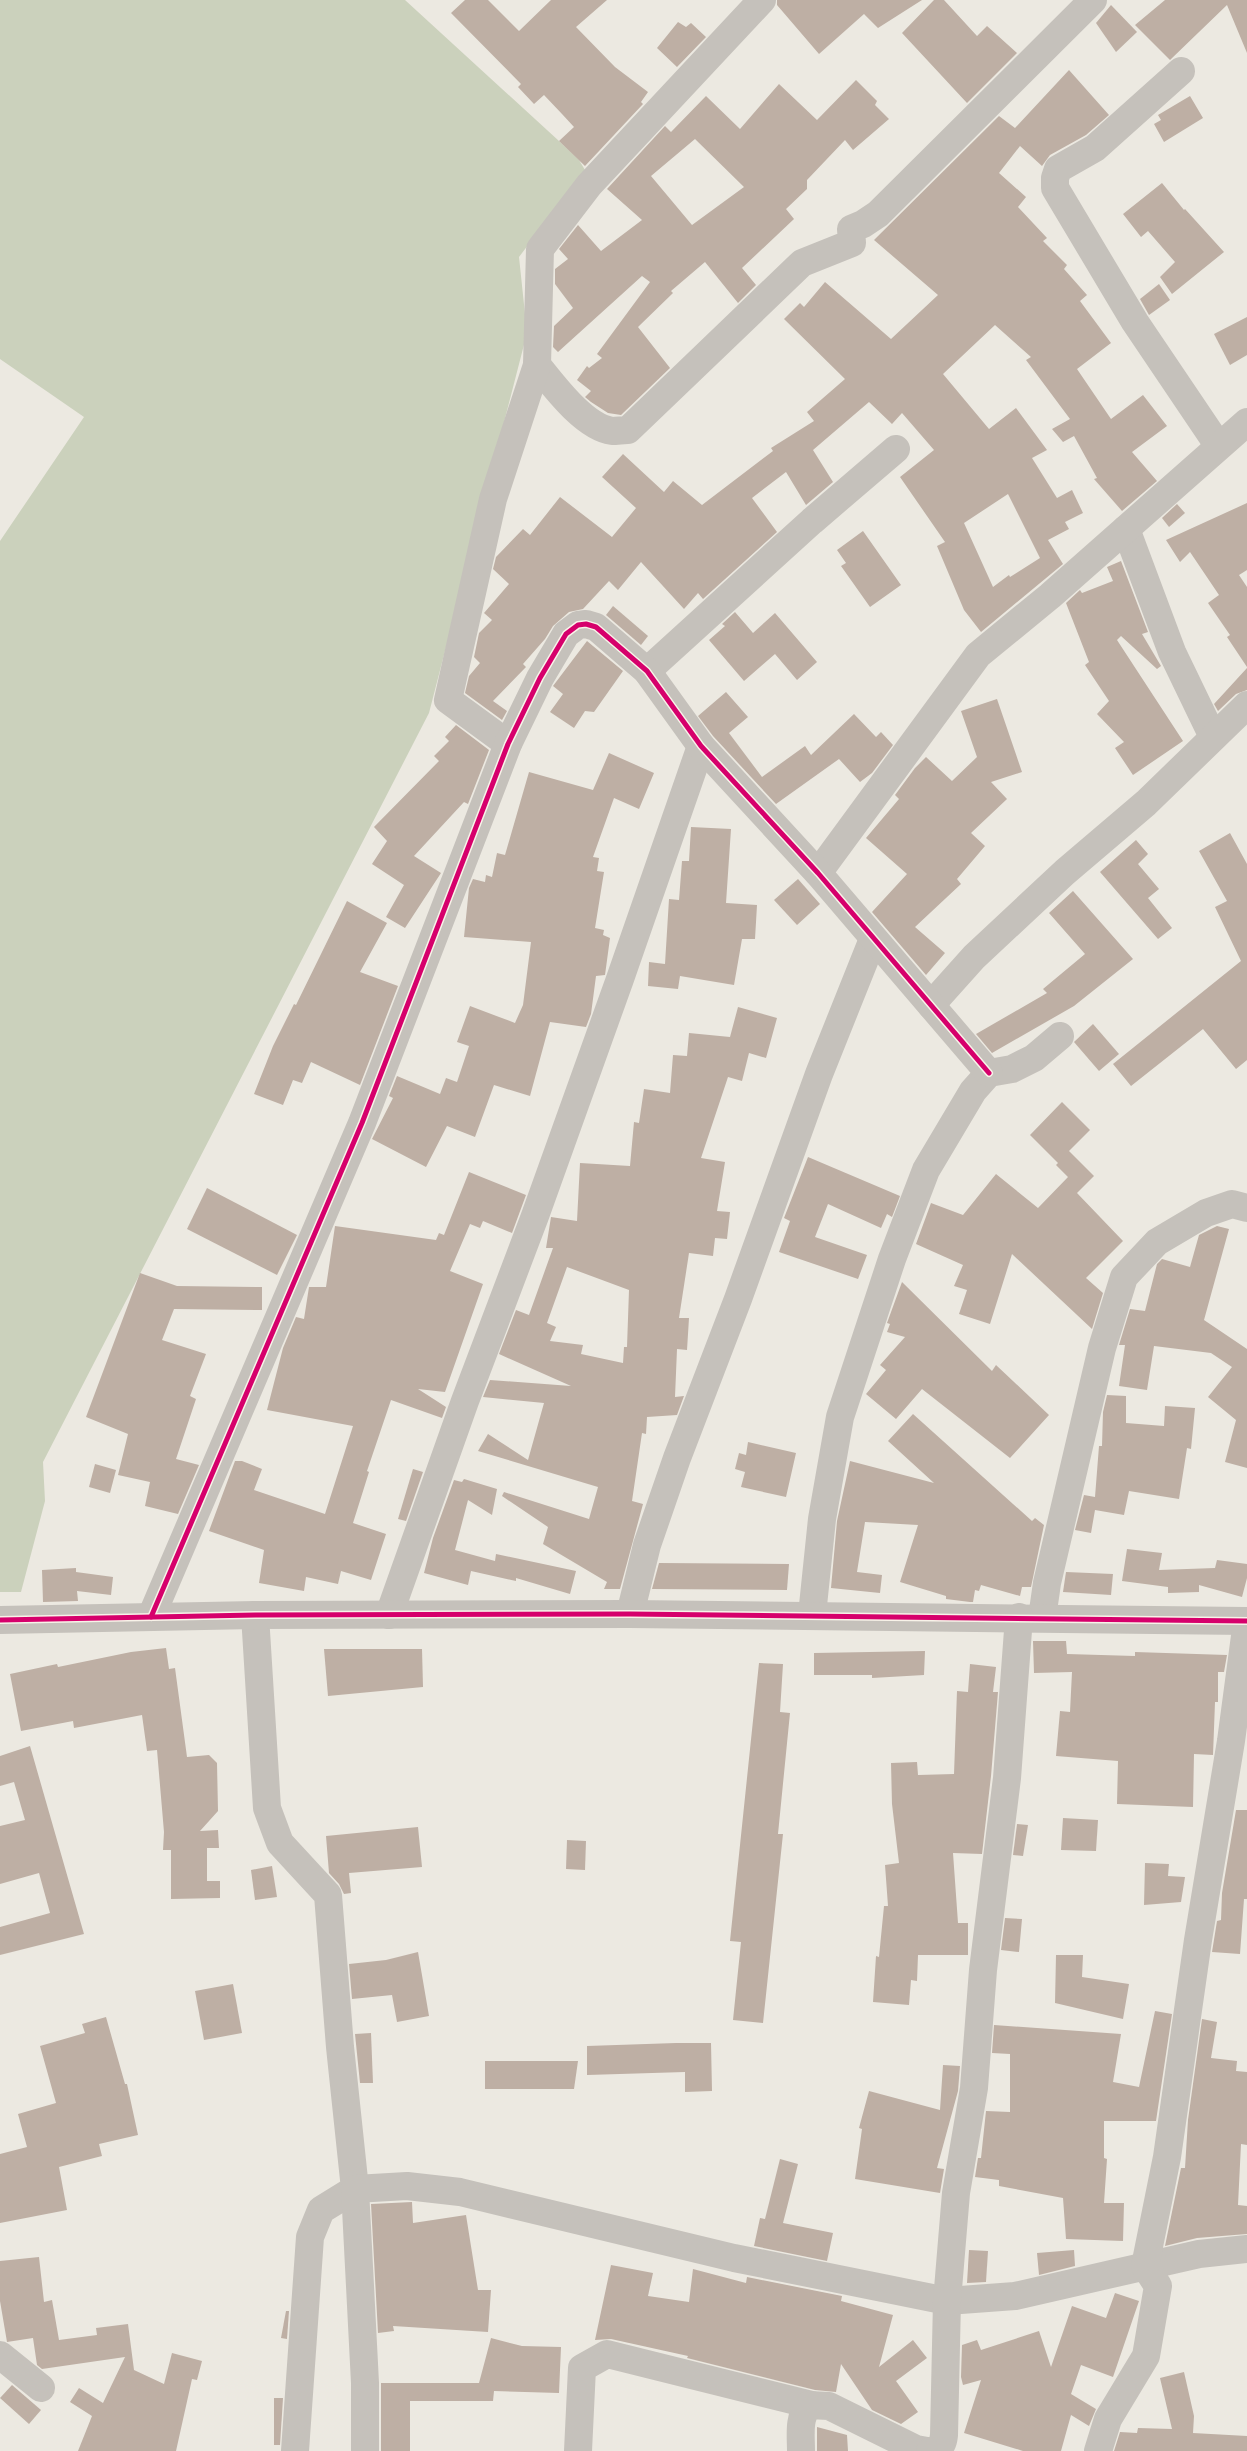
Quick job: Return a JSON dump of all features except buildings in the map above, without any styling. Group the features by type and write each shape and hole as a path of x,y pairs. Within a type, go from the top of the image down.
{"street":[{"path":"508,744 448,700 493,499 537,365 540,249 589,186 762,0"},
{"path":"537,365 585,418 613,431 628,430 802,263 852,244 850,229 863,224 878,214 1093,0"},
{"path":"1181,71 1095,148 1058,169 1055,178 1055,188 1136,322 1218,445"},
{"path":"818,873 978,655 1050,596 1218,445 1247,422"},
{"path":"647,671 812,521 896,449"},
{"path":"1126,529 1172,652 1213,738"},
{"path":"152,1617 362,1123 508,744 540,678 566,634 578,625 586,624 596,627 647,671 701,746 818,873 989,1073"},
{"path":"931,1005 974,957 1065,872 1146,803 1247,705"},
{"path":"389,1615 465,1401 535,1216 617,988 701,746"},
{"path":"630,1614 646,1545 676,1458 741,1289 819,1074 873,939"},
{"path":"812,1616 822,1519 840,1417 892,1260 926,1170 974,1091 989,1073 1012,1069 1034,1058 1060,1036"},
{"path":"930,2451 938,2450 943,2444 947,2302 956,2193 974,2088 983,1970 1007,1778 1031,1618 1047,1583 1102,1348 1124,1277 1157,1242 1206,1213 1232,1204 1247,1208"},
{"path":"0,1620 255,1615 630,1614 1247,1621 1231,1741 1198,1940 1167,2157 1145,2266 1158,2286 1146,2356 1108,2419 1098,2451"},
{"path":"255,1615 267,1808 280,1843 328,1895 340,2047 355,2189 365,2383 365,2451"},
{"path":"295,2451 310,2237 322,2210 355,2189 406,2186 460,2192 734,2258 947,2302 1016,2296 1199,2254 1247,2250"},
{"path":"0,2354 41,2388"},
{"path":"578,2451 582,2368 607,2354 812,2405 829,2406 916,2450 926,2451"},
{"path":"801,2451 800,2429 804,2411 812,2405"}],"green space":[{"path":"0,0 405,0 559,141 579,160 585,170 519,257 527,333 429,713 43,1462 45,1501 21,1592 0,1592 0,541 84,417 0,359"}],"cycle path":[{"path":"151,1617 362,1123 508,744 540,678 566,634 578,625 586,624 596,627 647,671 701,746 818,873 989,1073"},
{"path":"0,1620 255,1615 630,1614 1247,1621"}]}
